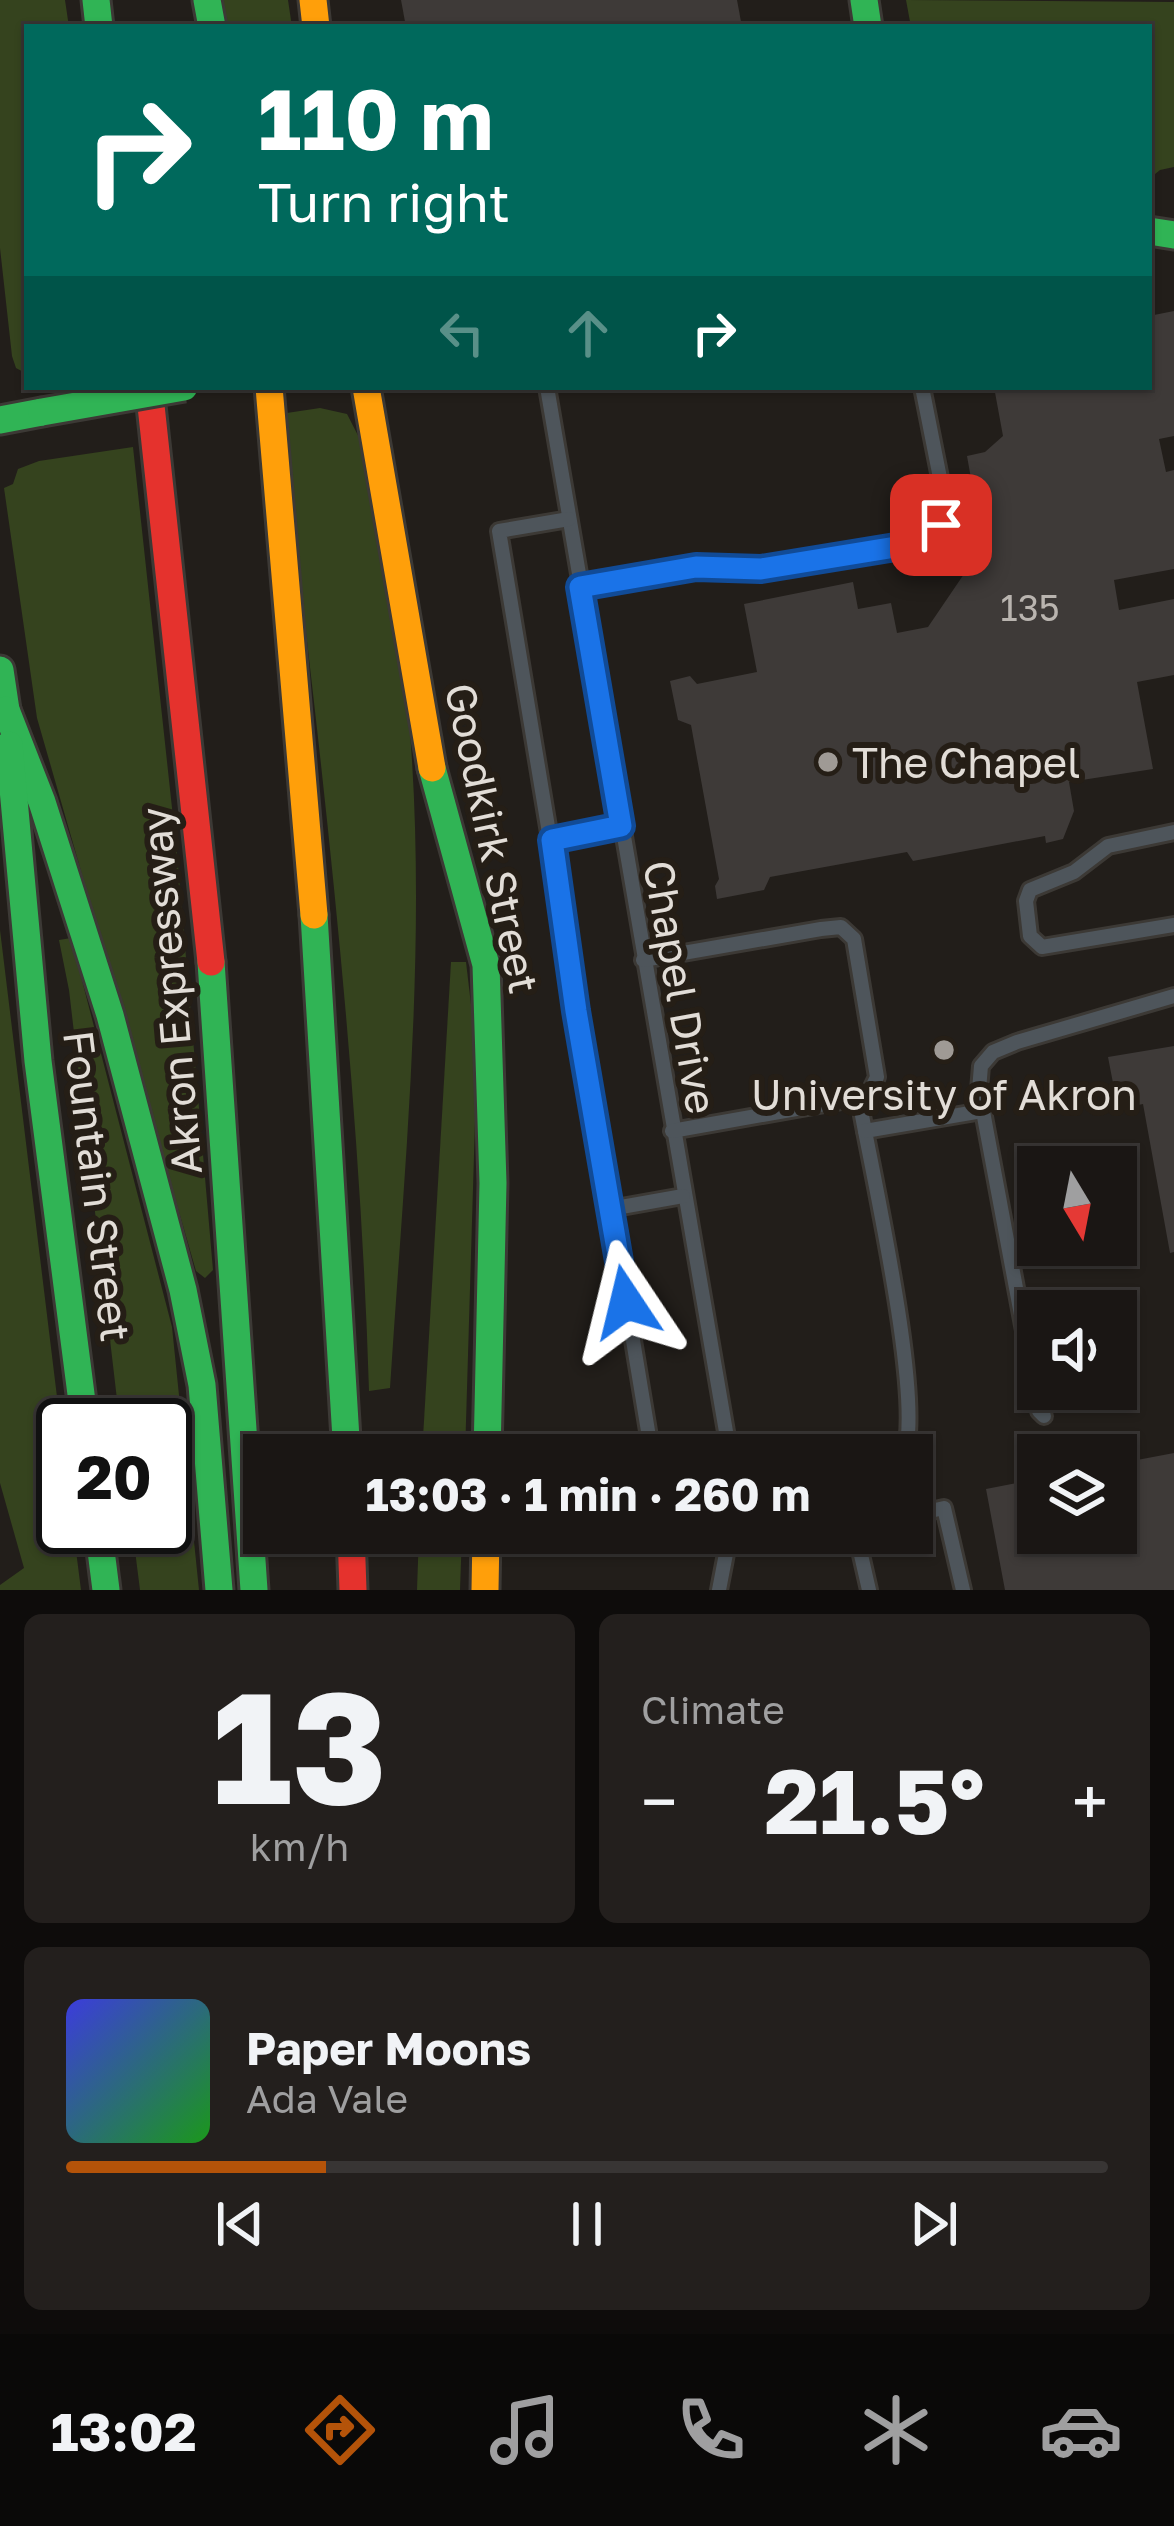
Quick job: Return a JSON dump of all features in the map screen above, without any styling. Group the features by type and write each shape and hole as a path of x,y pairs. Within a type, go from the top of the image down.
{"main road":[{"name":"Akron Expressway","path":"149,390 207,896 254,1590"},
{"path":"0,420 167,390"},
{"path":"269,390 308,820 346,1434"},
{"name":"Goodkirk Street","path":"367,390 432,768 485,965 493,1160 488,1434"},
{"name":"Fountain Street","path":"0,670 38,1061 82,1398"},
{"path":"6,710 42,802 110,1015 183,1290 202,1385 219,1590"},
{"path":"101,1554 106,1590"},
{"path":"352,1554 353,1590"},
{"path":"484,1590 485,1554"}],"lane":[{"name":"Chapel Drive","path":"548,390 726,1434"},
{"path":"580,587 696,567 761,569 929,539 941,525 943,493 923,390"},
{"path":"569,519 499,531 648,1434"},
{"path":"552,840 621,826"},
{"path":"1174,832 1108,846 1074,872 1030,890 1026,901 1030,936 1042,947 1174,925"},
{"path":"644,960 841,927 854,939 878,1077 861,1110 906,1376 909,1434"},
{"path":"1044,1416 1039,1412 1018,1310 982,1112 981,1066 993,1052 1174,996"},
{"path":"672,1131 864,1097"},
{"path":"865,1131 982,1112"},
{"path":"610,1209 683,1196"},
{"path":"933,1510 944,1508 962,1590"},
{"path":"719,1590 726,1554"},
{"path":"860,1554 868,1590"}],"green space":[{"path":"0,0 65,0 69,24 24,24 24,372 16,368 12,356 0,248"},
{"path":"221,0 288,0 292,24 225,24"},
{"path":"906,0 1174,2 1174,167 1152,177 1152,24 910,24"},
{"path":"320,408 347,414 367,453 402,662 415,814 412,1060 390,1388 369,1391 347,1024 280,414"},
{"path":"133,447 177,854 213,1270 205,1278 196,1271 37,718 4,488 13,484 18,469 39,461"},
{"path":"0,930 57,1398 36,1398 36,1554 76,1554 81,1590 0,1590 0,1585 24,1568 0,1483"},
{"path":"71,938 172,1327 179,1398 117,1398 69,990 59,940"},
{"path":"451,962 466,962 477,1055 466,1434 423,1434"},
{"path":"192,1522 199,1590 140,1590 135,1554 192,1554"},
{"path":"418,1554 461,1554 460,1590 417,1590"}],"building":[{"path":"401,0 737,0 741,24 405,24"},
{"path":"1174,311 1174,436 1159,439 1166,472 1174,470 1174,569 1114,580 1119,610 1174,599 1174,675 1137,682 1153,769 1069,782 1074,811 1063,839 1046,843 1045,836 913,861 907,852 770,877 764,890 717,899 719,879 691,725 678,720 670,681 690,676 697,684 757,672 744,604 853,582 858,609 891,603 897,633 928,627 983,546 967,456 985,452 1003,436 995,390 1152,390 1152,315"},
{"path":"1174,1046 1174,1252 1170,1253 1143,1104 1118,1109 1108,1057"},
{"path":"1174,1453 1174,1590 1005,1590 986,1489 1017,1483 1017,1554 1137,1554 1137,1460"}],"traffic: fast":[{"path":"96,0 99,24"},
{"path":"207,0 211,24"},
{"path":"864,0 868,24"},
{"path":"1152,231 1174,235"},
{"path":"42,412 167,390"},
{"path":"0,420 42,412"},
{"path":"0,670 6,710"},
{"path":"6,710 42,802 110,1015 183,1290 202,1385 219,1590"},
{"path":"9,745 38,1061 82,1398"},
{"path":"432,768 486,965 493,1183 487,1434"},
{"path":"314,915 346,1434"},
{"path":"211,962 254,1590"},
{"path":"101,1554 106,1590"}],"traffic: slow":[{"path":"313,0 316,24"},
{"path":"269,390 314,915"},
{"path":"367,390 432,768"},
{"path":"485,1590 486,1554"}],"traffic: jam":[{"path":"149,390 211,962"},
{"path":"352,1554 353,1590"}],"place":[{"name":"The Chapel","path":"828,762"},
{"name":"University of Akron","path":"944,1050"}],"route":[{"path":"626,1302 552,840 621,826 580,587 696,567 748,571 914,544 929,539 941,525"}]}
